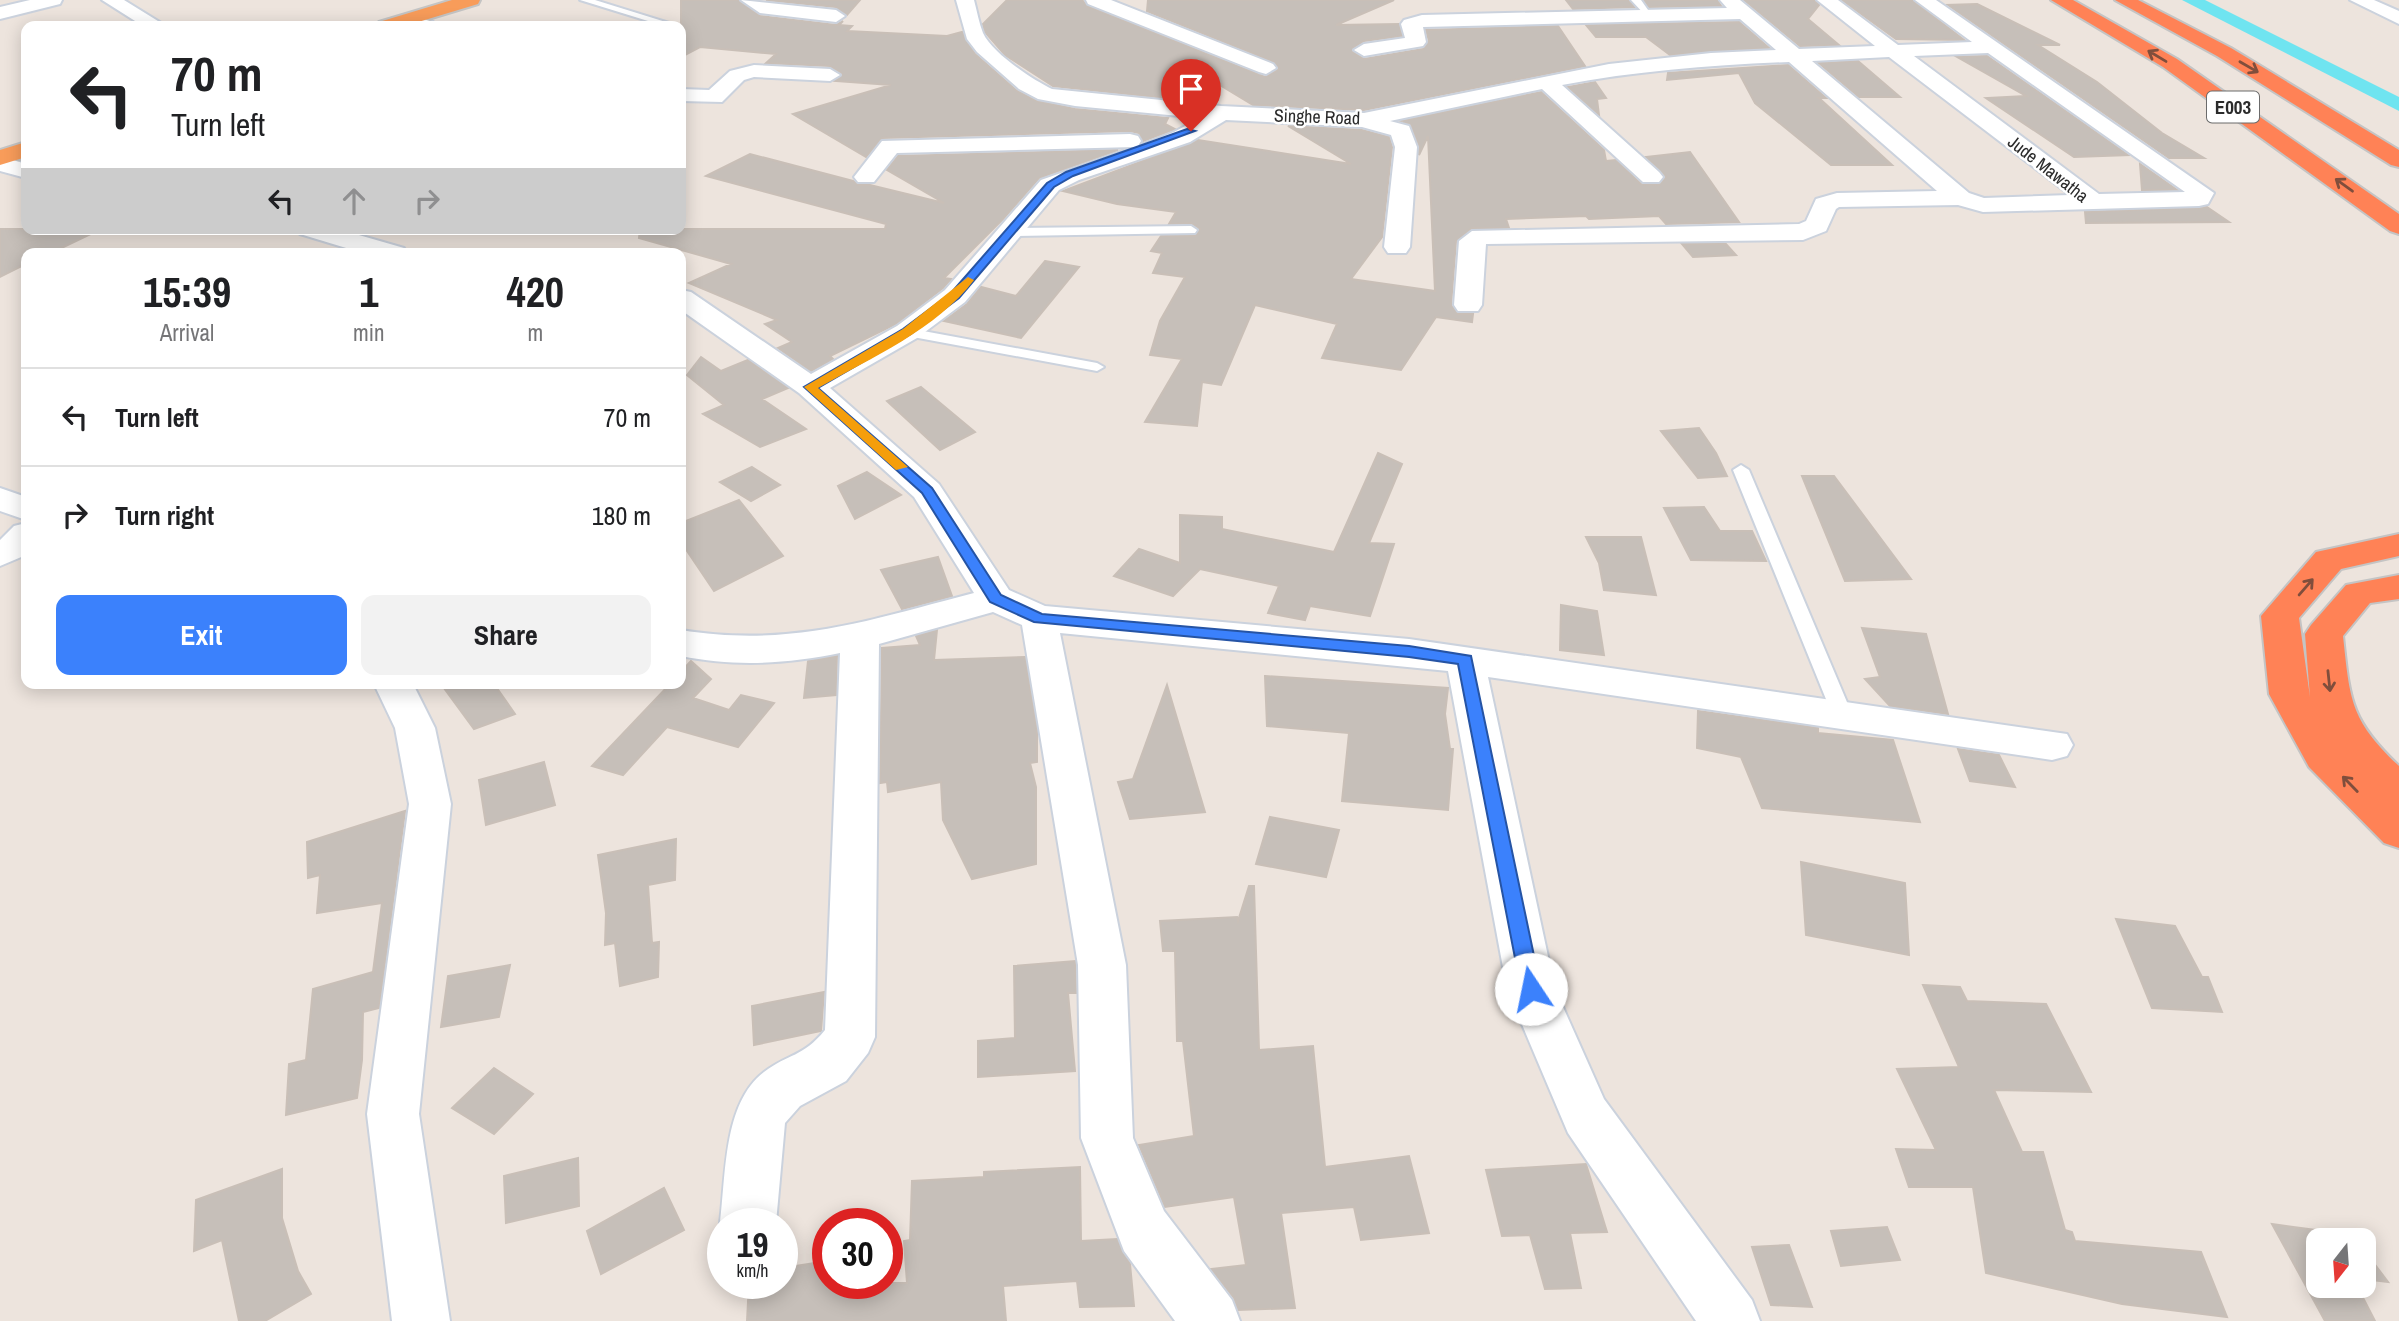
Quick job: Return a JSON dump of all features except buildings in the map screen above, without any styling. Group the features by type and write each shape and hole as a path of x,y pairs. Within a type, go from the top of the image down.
{"highway":[{"path":"425,21 471,0"},
{"name":"E003","path":"2060,0 2169,63 2399,226"},
{"name":"E003","path":"2095,0 2193,55 2282,113"},
{"path":"2124,0 2224,52 2399,160"},
{"path":"429,21 493,3"},
{"path":"0,146 21,140"},
{"path":"0,158 21,151"},
{"path":"2399,545 2329,560 2280,616 2289,694 2295,705 2324,756 2399,831"},
{"path":"2399,587 2359,593 2324,634 2332,704 2361,755 2399,791"}],"street":[{"path":"0,13 53,0"},
{"path":"111,0 147,21"},
{"path":"750,0 760,7 836,16"},
{"name":"Singhe Road","path":"965,0 974,35 984,48 1026,85 1046,94 1075,100 1221,113 1364,120 1609,70 1711,59 1994,47"},
{"path":"1095,0 1266,68"},
{"name":"Jude Mawatha","path":"1826,0 2094,202"},
{"path":"1924,0 2202,193 2199,199 2094,202"},
{"path":"2359,0 2399,18"},
{"path":"1364,50 1416,43 1411,24 1422,21 1650,15 1737,6 1960,198"},
{"path":"686,95 714,97 737,75 754,71 830,75"},
{"path":"1546,82 1651,177"},
{"path":"810,387 907,332 955,296 1050,185 1070,174 1171,140 1211,122 1221,113"},
{"path":"1364,120 1401,131 1406,147 1397,247"},
{"path":"866,177 890,146 1171,140"},
{"path":"0,163 21,169"},
{"name":"Jude Mawatha","path":"1468,305 1472,241 1481,236 1803,232 1817,226 1825,204 1837,200 1960,198 1983,205 2094,202"},
{"path":"330,235 374,248"},
{"path":"686,301 810,387 927,491 996,599 1039,618 1409,652 2052,745"},
{"path":"0,498 21,506"},
{"path":"0,555 21,542"},
{"path":"686,644 702,649 778,650 860,635 996,599"},
{"path":"1039,618 1102,965 1107,1138 1143,1231 1211,1321"},
{"path":"750,1208 760,1114 782,1089 828,1065 850,1037 860,635"},
{"path":"1465,660 1531,989 1586,1116 1731,1321"},
{"path":"396,689 415,728 430,804 393,1114 421,1321"}],"lane":[{"path":"584,0 657,21"},
{"path":"1636,0 1650,15"},
{"path":"1009,232 1191,230"},
{"path":"907,332 1097,367"},
{"path":"1741,470 1842,714"}],"waterway":[{"path":"2191,0 2399,105"}],"slow traffic":[{"path":"901,467 810,387 907,332 955,296 968,280"}],"route":[{"path":"1191,131 1070,174 1050,185 955,296 907,332 810,387 927,491 996,599 1039,618 1409,652 1465,660 1531,989"}]}
